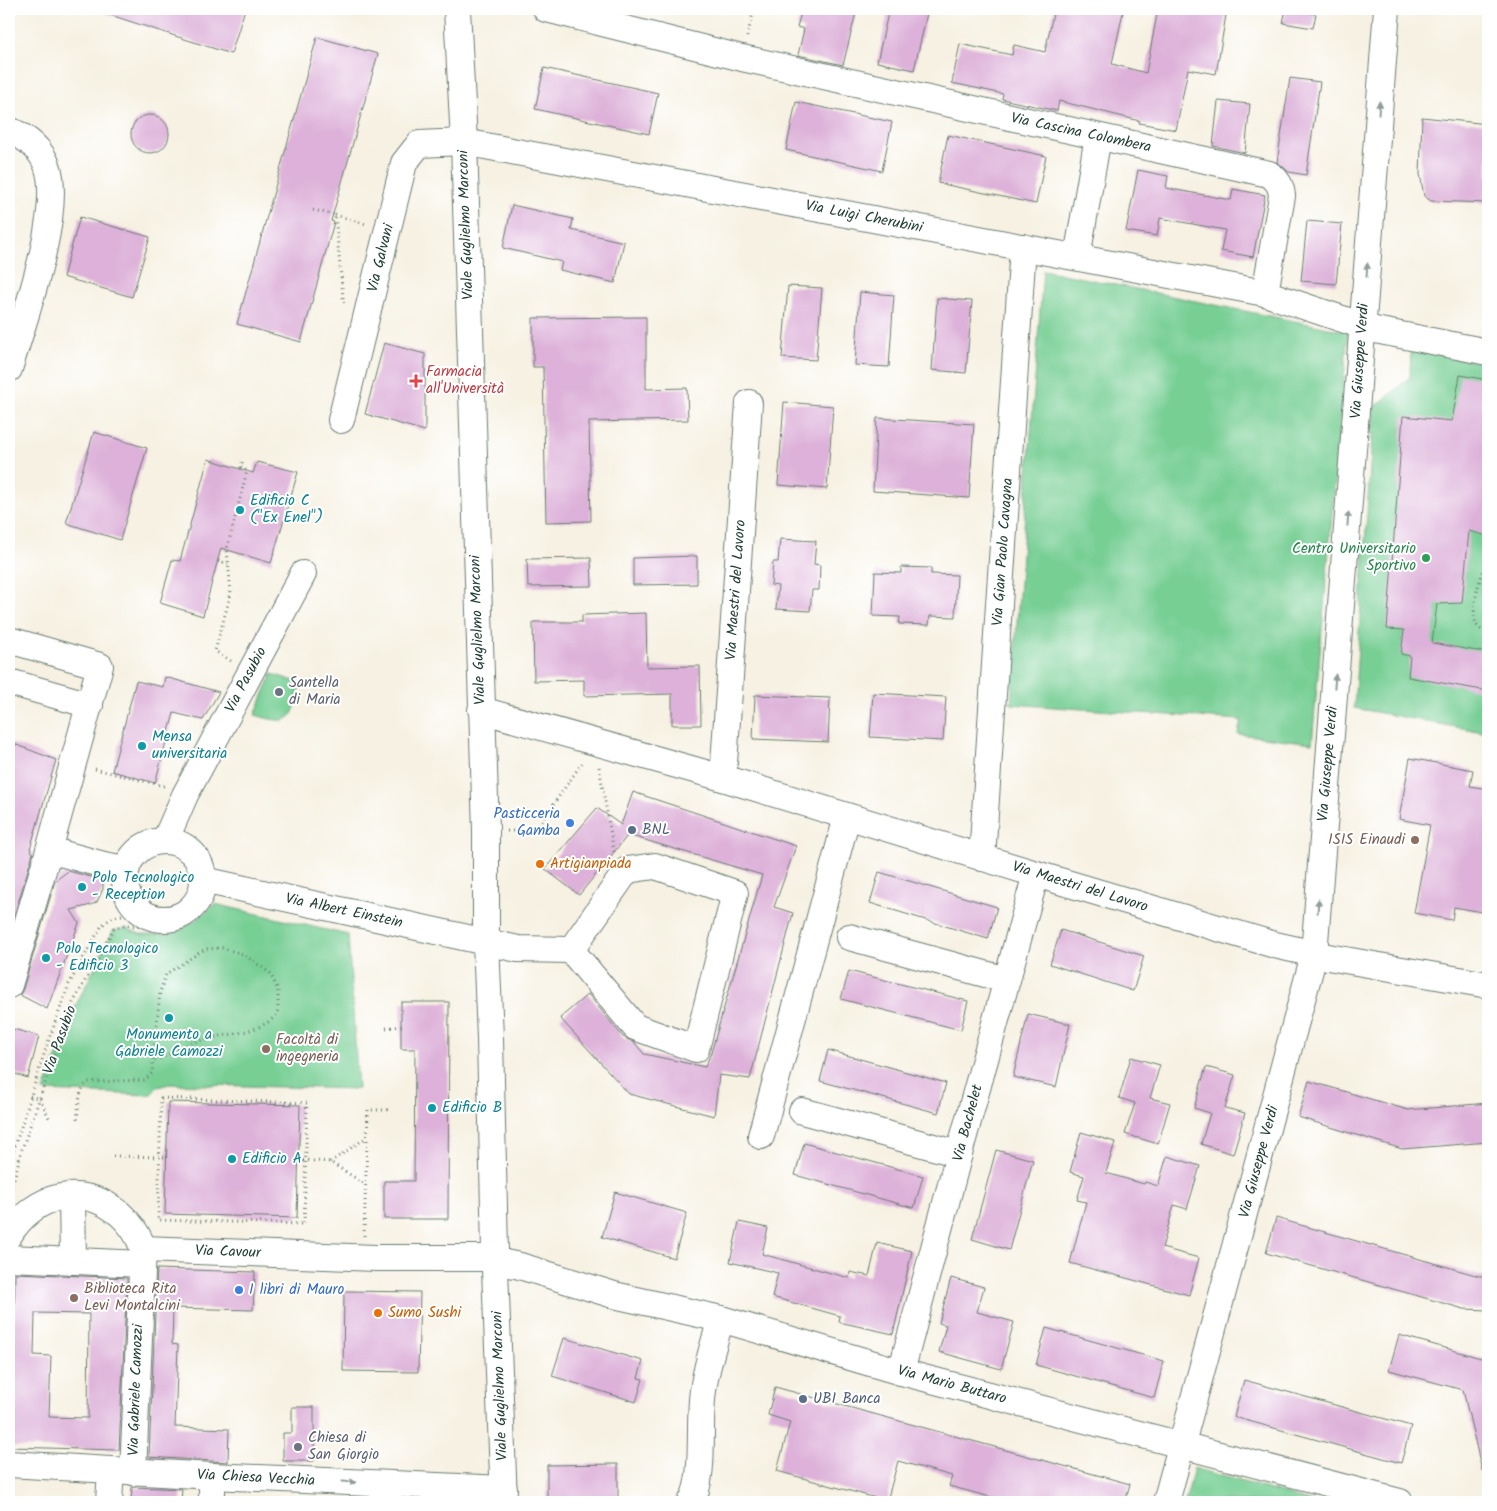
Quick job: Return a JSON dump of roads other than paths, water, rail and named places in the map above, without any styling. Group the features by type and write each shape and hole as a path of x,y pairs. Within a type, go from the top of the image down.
{"street":[{"name":"Viale Guglielmo Marconi","path":"457,9 464,142 486,831 486,942 504,1496"},
{"name":"Via Cascina Colombera","path":"546,9 742,58 1265,173 1275,178 1282,189 1265,293"},
{"name":"Via Giuseppe Verdi","path":"1166,1502 1314,955 1387,9"},
{"path":"9,130 28,140 40,151 49,172 51,186 43,251 9,369"},
{"path":"1077,257 1098,137"},
{"name":"Via Luigi Cherubini","path":"464,142 1265,293"},
{"name":"Via Galvani","path":"341,420 404,163 419,144 464,142"},
{"name":"Via Gian Paolo Cavagna","path":"982,858 1023,247"},
{"path":"1265,293 1363,326 1488,352"},
{"name":"Via Maestri del Lavoro","path":"722,778 749,403"},
{"name":"Via Pasubio","path":"165,840 185,795 303,574"},
{"path":"9,640 100,666 9,985"},
{"path":"9,682 90,705"},
{"name":"Via Maestri del Lavoro","path":"481,710 595,744 722,778 1275,945 1314,955 1488,985"},
{"path":"761,1136 847,817"},
{"path":"165,840 177,843 188,849 196,858 201,868 203,880 201,892 195,903 186,912 175,917 163,919 151,917 136,909 126,892 124,880 126,869 132,857 141,848 152,842 165,840"},
{"path":"49,850 126,869"},
{"path":"655,866 735,893 696,1049 636,1027 571,950 627,870 655,866"},
{"name":"Via Bachelet","path":"901,1372 1036,874"},
{"name":"Via Albert Einstein","path":"203,880 518,949 571,950"},
{"path":"849,937 1007,980"},
{"path":"802,1111 959,1154"},
{"path":"9,1235 23,1217 44,1203 60,1196 88,1197 100,1200 127,1220 141,1240 142,1257"},
{"path":"72,1196 73,1261"},
{"name":"Via Cavour","path":"9,1258 73,1261 142,1257 366,1257 496,1260"},
{"name":"Via Gabriele Camozzi","path":"110,1502 122,1471 138,1349 142,1257"},
{"name":"Via Mario Buttaro","path":"496,1260 614,1295 721,1319 901,1372 1400,1502"},
{"path":"691,1502 696,1491 699,1476 700,1422 703,1390 721,1319"},
{"name":"Via Chiesa Vecchia","path":"9,1464 504,1496"},
{"path":"212,1476 212,1502"}],"place":[{"name":"Farmacia all'Università","path":"416,381"},
{"name":"Edificio C (\"Ex Enel\")","path":"240,510"},
{"name":"Centro Universitario Sportivo","path":"1426,558"},
{"name":"Santella di Maria","path":"279,692"},
{"name":"Mensa universitaria","path":"142,746"},
{"name":"Pasticceria Gamba","path":"570,823"},
{"name":"BNL","path":"632,830"},
{"name":"ISIS Einaudi","path":"1415,840"},
{"name":"Artigianpiada","path":"540,864"},
{"name":"Polo Tecnologico - Reception","path":"82,887"},
{"name":"Polo Tecnologico - Edificio 3","path":"46,958"},
{"name":"Monumento a Gabriele Camozzi","path":"169,1018"},
{"name":"Facoltà di ingegneria","path":"266,1049"},
{"name":"Edificio B","path":"432,1108"},
{"name":"Edificio A","path":"232,1159"},
{"name":"I libri di Mauro","path":"239,1290"},
{"name":"Biblioteca Rita Levi Montalcini","path":"74,1298"},
{"name":"Sumo Sushi","path":"378,1313"},
{"name":"UBI Banca","path":"803,1399"},
{"name":"Chiesa di San Giorgio","path":"298,1447"}]}
